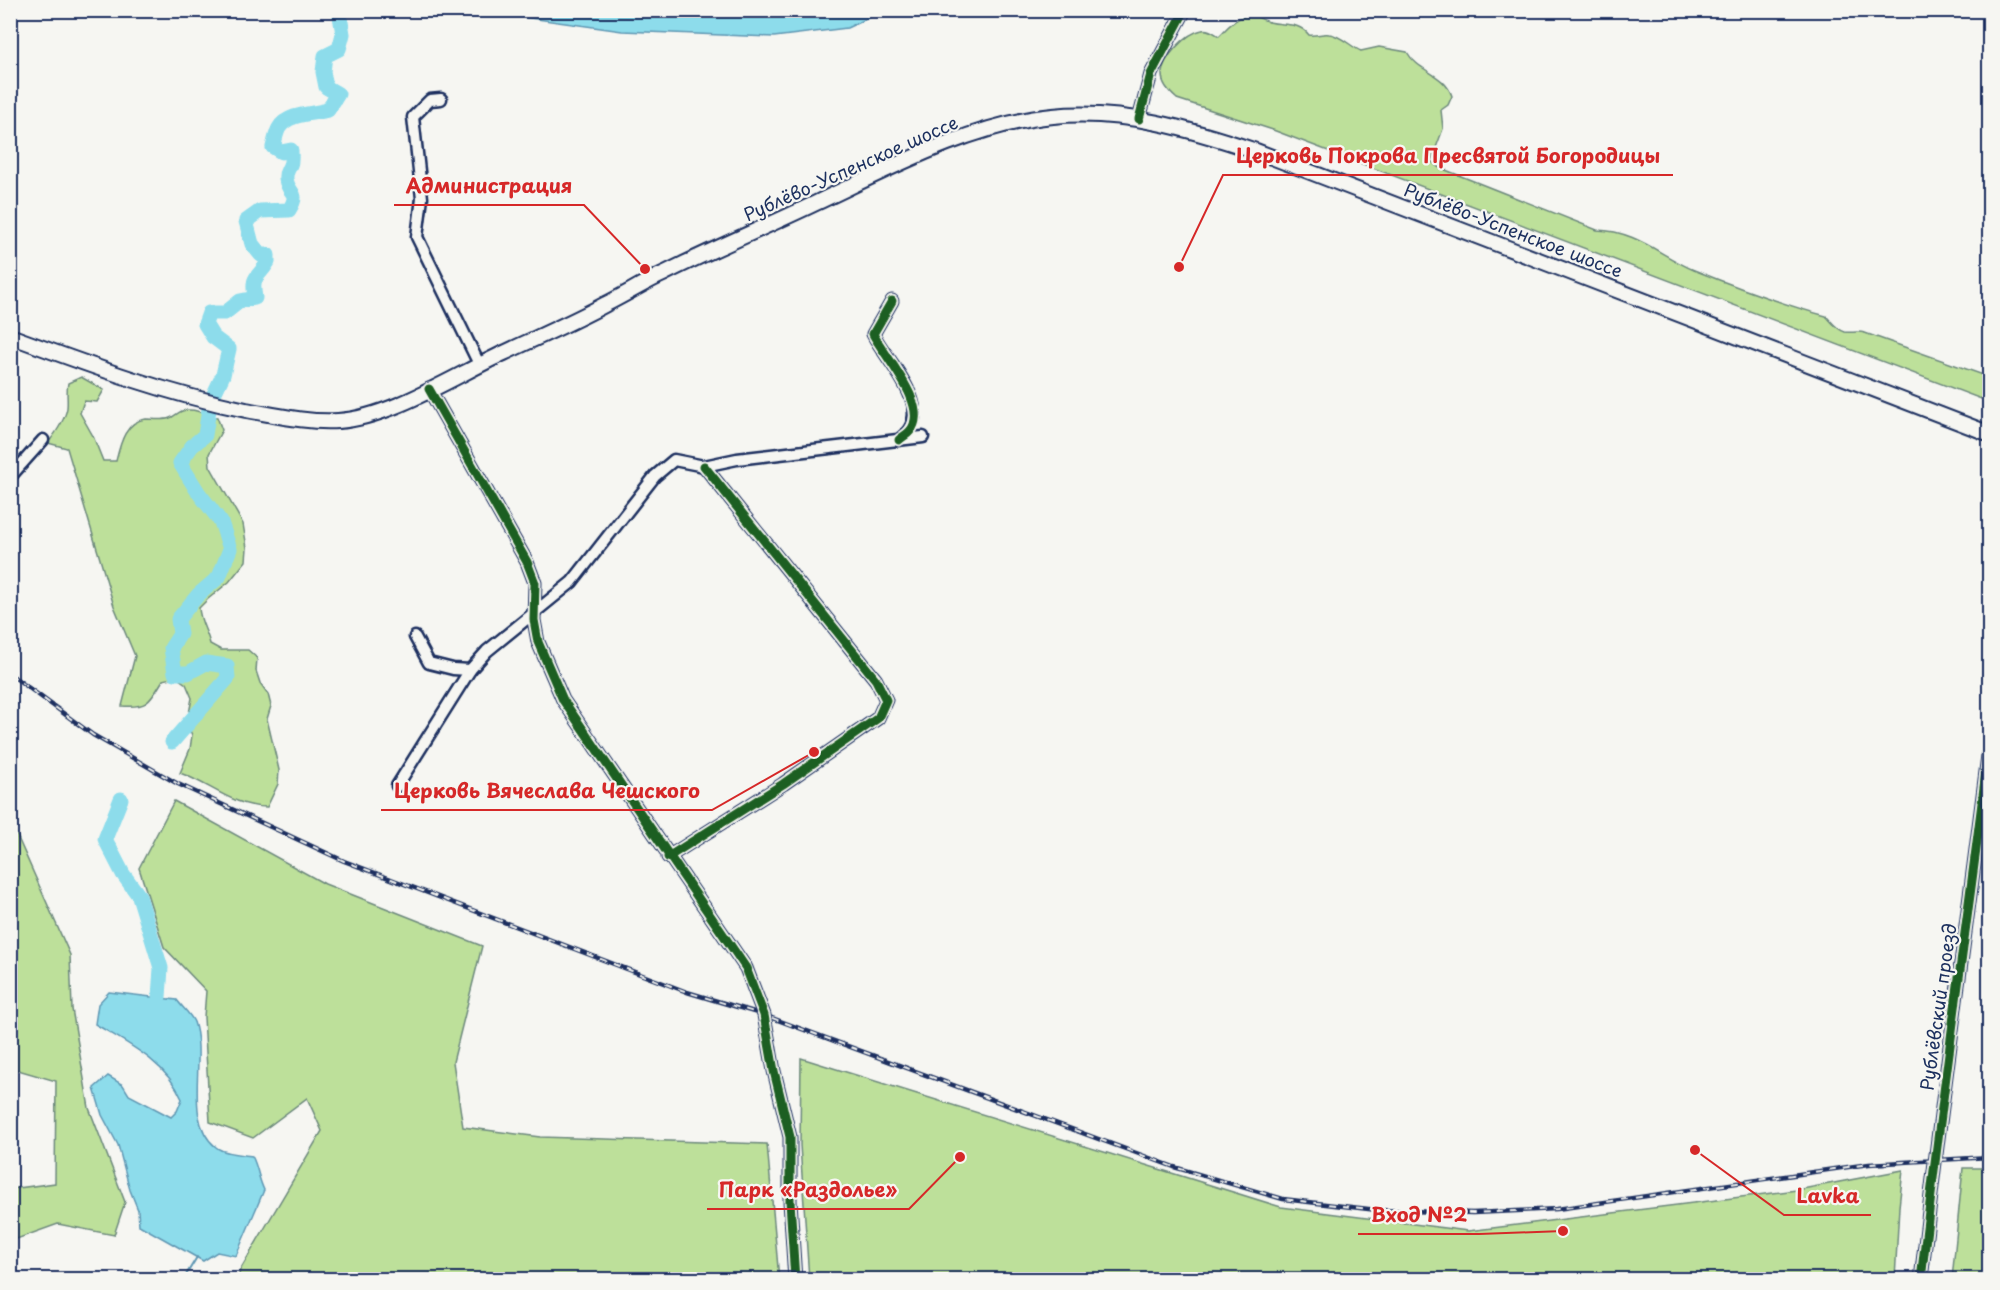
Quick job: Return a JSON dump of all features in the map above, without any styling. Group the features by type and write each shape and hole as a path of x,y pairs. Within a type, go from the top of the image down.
{"main road":[{"name":"Рублёво-Успенское шоссе","path":"10,336 167,392 216,404 290,417 323,421 350,420 394,406 605,305 673,269 878,173 959,140 1029,119 1080,115 1139,119 1196,131 1256,151 1989,434"}],"street":[{"path":"1139,119 1151,74 1185,10"},
{"path":"441,99 430,100 413,117 422,198 417,237 479,364"},
{"path":"892,301 873,334 881,350 904,381 915,416 911,430 899,440"},
{"path":"429,389 527,562 535,583 534,620 538,642 563,700 668,857 746,968 764,1015 774,1071 790,1137 790,1201 795,1280"},
{"path":"397,786 470,670 487,651 572,582 655,476 674,460 704,466 737,459 923,437"},
{"path":"10,477 43,440"},
{"path":"668,857 783,784 878,718 886,700 876,680 704,466"},
{"path":"415,638 429,663 453,669 470,670"},
{"name":"Рублёвский проезд","path":"1921,1280 1989,740"}],"green space":[{"path":"1251,14 1269,22 1295,26 1309,35 1333,35 1361,51 1379,47 1407,52 1418,64 1443,82 1452,96 1448,105 1441,110 1443,129 1431,161 1438,167 1597,230 1611,231 1636,239 1681,264 1726,283 1826,316 1842,331 1865,333 1989,377 1989,402 1273,130 1177,99 1165,85 1162,75 1170,55 1182,41 1202,30 1209,30 1219,36 1237,20"},
{"path":"81,377 104,390 97,402 84,401 80,413 103,461 116,461 128,429 139,421 167,419 186,410 217,417 222,430 209,454 210,466 243,524 247,548 246,561 229,582 199,608 210,644 221,650 248,650 257,658 256,671 260,683 268,694 271,706 267,719 279,770 278,784 267,807 233,799 180,773 190,749 192,735 187,724 192,698 186,684 176,677 163,680 148,702 138,706 122,706 135,656 114,606 67,448 48,443 66,413 68,383"},
{"path":"174,801 325,884 482,946 453,1062 463,1127 540,1137 767,1144 779,1279 238,1279 240,1270 322,1131 307,1098 253,1138 210,1122 204,1017 206,991 164,947 139,868"},
{"path":"11,829 14,829 70,955 72,1009 89,1108 125,1202 114,1235 58,1224 11,1241 11,1189 55,1183 56,1081 11,1068"},
{"path":"801,1058 1281,1207 1468,1231 1797,1190 1903,1170 1895,1279 809,1279 800,1145"},
{"path":"1963,1168 1989,1168 1989,1279 1952,1279"}],"water":[{"path":"479,11 883,11 847,28 774,37 622,31"},
{"path":"109,992 177,1000 194,1022 198,1053 197,1088 200,1121 206,1135 216,1147 228,1152 252,1156 264,1190 236,1256 217,1252 203,1261 139,1225 138,1210 118,1145 102,1115 94,1088 108,1076 123,1085 129,1095 171,1117 177,1111 182,1099 175,1086 156,1064 132,1046 95,1024 98,1004"}],"waterway":[{"path":"214,394 223,375 229,349 213,337 205,324 209,313 225,313 240,301 255,298 256,277 268,262 268,255 261,255 252,244 246,221 260,211 289,210 292,204 294,196 286,177 291,162 291,150 281,152 273,147 278,130 283,123 288,119 328,110 338,94 326,87 323,72 325,56 339,49 343,34 339,10"},
{"path":"172,742 228,678 227,666 206,663 188,673 175,673 171,648 180,634 178,619 198,595 219,577 230,549 221,522 180,463 192,446 205,435 209,409"},
{"path":"121,799 105,839 123,874 139,896 161,968 159,997"},
{"path":"183,1280 197,1257"}],"railway":[{"path":"10,674 93,735 178,784 344,861 687,992 764,1015 1174,1167 1283,1199 1377,1210 1473,1213 1557,1209 1869,1164 1990,1157"}],"cycle path":[{"path":"1139,119 1151,74 1185,10"},
{"path":"892,301 873,334 904,382 915,409 915,421 910,431 899,440"},
{"path":"429,389 527,562 535,583 534,620 538,642 563,700 746,968 764,1015 774,1071 790,1137 790,1201 795,1280"},
{"path":"668,857 783,784 878,718 886,700 876,680 704,466"},
{"path":"1921,1280 1990,739"}],"place":[{"name":"Церковь Покрова Пресвятой Богородицы","path":"1179,267"},
{"name":"Администрация","path":"645,269"},
{"name":"Церковь Вячеслава Чешского","path":"814,752"},
{"name":"Lavka","path":"1695,1150"},
{"name":"Парк «Раздолье»","path":"960,1157"},
{"name":"Вход №2","path":"1563,1231"}]}
